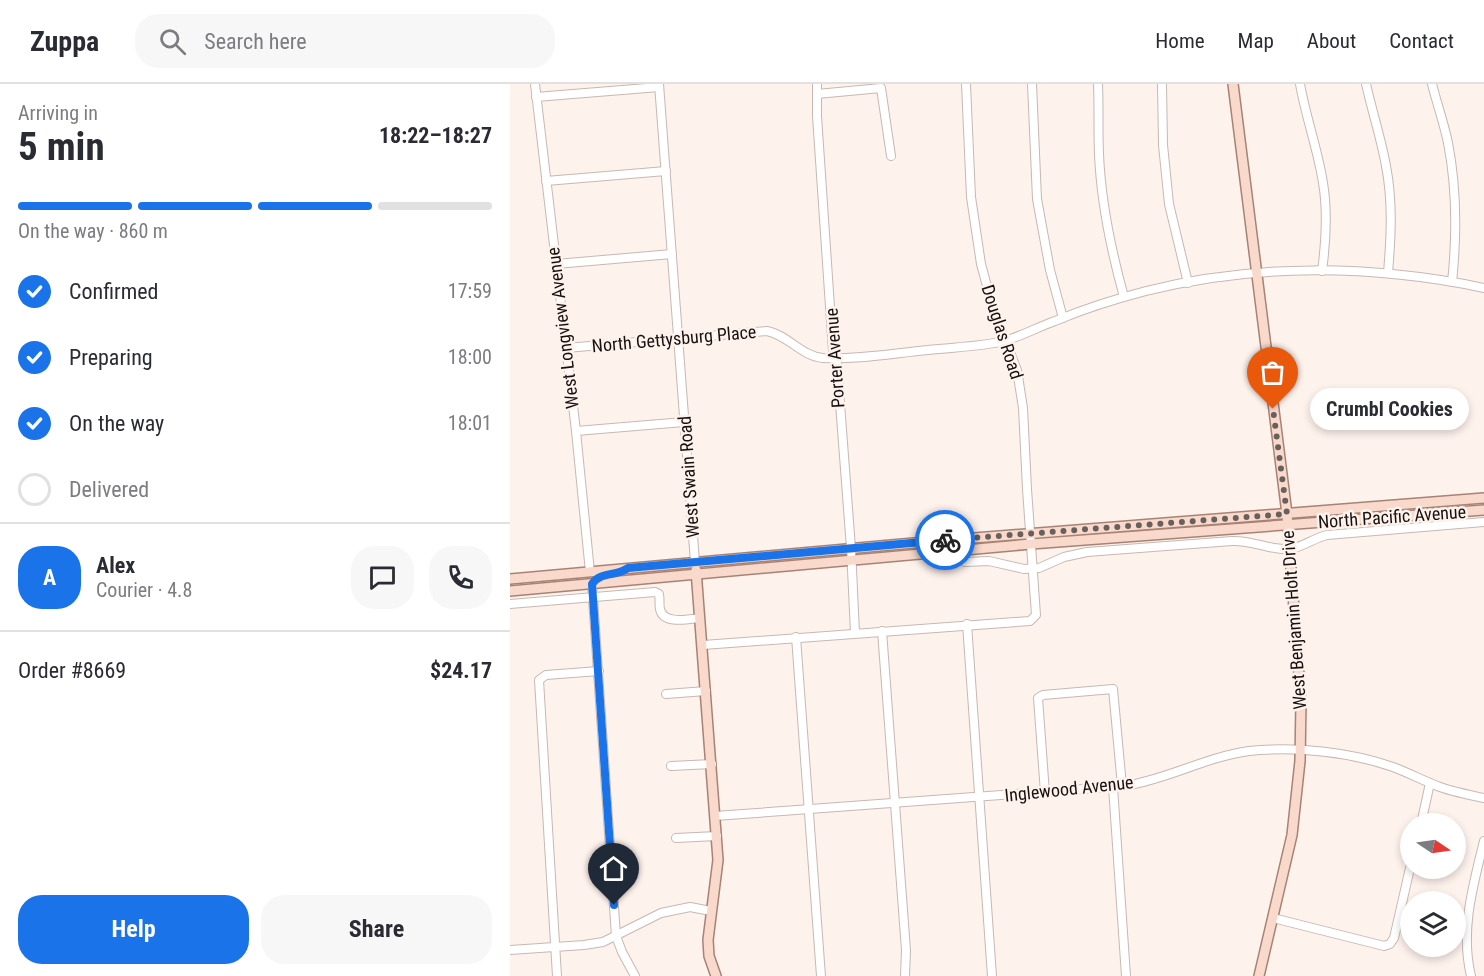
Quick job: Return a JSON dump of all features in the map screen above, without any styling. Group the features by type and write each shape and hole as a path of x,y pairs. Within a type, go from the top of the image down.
{"main road":[{"name":"West Benjamin Holt Drive","path":"1233,84 1287,514 1301,702 1301,751 1292,835 1259,976"},
{"path":"510,579 851,548 1484,498"},
{"name":"North Pacific Avenue","path":"510,591 1031,544 1484,510"},
{"name":"West Swain Road","path":"695,562 716,816 718,868 708,940 716,976"},
{"path":"592,584 598,577 621,573 628,568"},
{"path":"538,589 549,581 585,578 590,572"}],"street":[{"name":"West Longview Avenue","path":"535,84 576,431 590,572"},
{"name":"Porter Avenue","path":"817,84 817,116 851,548 855,633"},
{"name":"Douglas Road","path":"966,84 969,171 975,232 986,287 1017,370 1023,408 1032,568 1037,609 1035,617 1030,621 967,624"},
{"path":"1032,84 1037,199 1050,270 1063,318"},
{"path":"1098,84 1102,193 1113,256 1124,297"},
{"path":"1162,84 1165,175 1171,214 1188,283"},
{"path":"1300,84 1326,200 1326,233 1322,271"},
{"path":"1366,84 1383,149 1390,196 1391,240 1388,273"},
{"path":"1432,84 1448,141 1453,174 1456,225 1452,282"},
{"path":"537,97 659,85"},
{"name":"West Swain Road","path":"659,85 695,562"},
{"path":"817,94 881,86 891,156"},
{"path":"546,181 666,171"},
{"path":"556,264 672,254"},
{"name":"North Gettysburg Place","path":"566,348 766,331 780,335 813,355 835,357 992,343 1124,297 1188,283 1256,274 1322,271 1388,273 1484,288"},
{"path":"576,431 684,422"},
{"path":"965,562 997,562 1032,568 1042,567 1064,557 1087,552 1207,543 1248,542 1289,549 1327,535 1484,522"},
{"path":"592,584 616,936 635,976"},
{"path":"510,604 655,592 659,594 659,608 668,618 676,620 700,618"},
{"path":"703,645 967,624 992,976"},
{"path":"882,631 906,950 905,976"},
{"path":"796,637 821,976"},
{"path":"557,976 539,680 546,675 599,670"},
{"path":"1045,793 1038,698 1043,695 1113,689 1122,786"},
{"path":"666,694 706,691"},
{"name":"Inglewood Avenue","path":"716,816 1122,786 1154,780 1236,753 1261,750 1343,754 1368,759 1430,783 1484,798"},
{"path":"671,766 711,764"},
{"path":"1423,813 1430,783"},
{"path":"1113,787 1126,976"},
{"path":"676,838 717,836"},
{"path":"1471,976 1467,948 1467,919 1484,841"},
{"path":"1273,918 1384,946 1392,943 1394,938 1407,879"},
{"path":"510,950 603,942 651,918 678,908 690,907 711,911"}],"way so far":[{"path":"945,540 1287,514 1273,409"}],"place":[{"name":"Crumbl Cookies","path":"1273,409"}],"route":[{"path":"614,905 592,584 595,580 604,575 621,573 628,568 945,540"}]}
